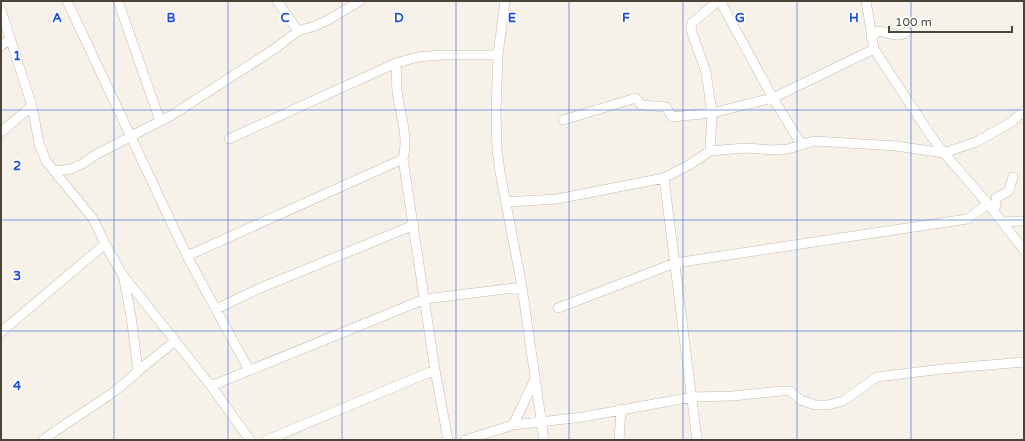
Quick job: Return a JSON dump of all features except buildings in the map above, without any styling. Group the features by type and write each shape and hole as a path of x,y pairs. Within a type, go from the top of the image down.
{"street":[{"path":"67,1 187,256 249,370"},
{"path":"118,1 160,121"},
{"path":"277,1 298,31"},
{"path":"54,171 71,169 82,164 97,154 160,121 220,85 273,50 298,31 328,20 344,5 360,1"},
{"path":"505,1 498,55 496,111 497,149 522,287 544,440"},
{"path":"710,151 712,113 706,72 691,30 692,23 719,1 772,98 801,144"},
{"path":"866,1 874,49 931,136 1024,250"},
{"path":"1,10 32,106 39,142 46,161 94,220 105,244 122,274 212,386 250,440"},
{"path":"871,38 878,31 895,35 902,35 907,32"},
{"path":"1,46 10,39"},
{"path":"563,120 636,98 641,105 666,107 672,117 712,113 772,98 874,49"},
{"path":"229,139 396,63 418,57 442,55 498,55"},
{"path":"396,63 397,90 406,139 403,160 435,370 448,440"},
{"path":"1,132 32,106"},
{"path":"506,202 557,199 664,178 689,166 710,151 746,148 773,150 788,149 814,141 840,141 896,146 944,153 976,142 1010,123 1024,111"},
{"path":"187,256 403,160"},
{"path":"558,308 675,263 967,219 990,207 996,206 996,198 1009,191 1013,177"},
{"path":"664,178 697,440"},
{"path":"1002,222 1024,221"},
{"path":"216,309 258,289 414,225"},
{"path":"1,332 105,244"},
{"path":"122,274 131,316 138,371"},
{"path":"212,386 425,299 522,287"},
{"path":"43,440 73,417 129,381 138,371 175,341"},
{"path":"465,440 513,425 583,417 692,397 733,396 790,391 800,400 815,405 828,405 843,401 877,378 942,369 1024,362"},
{"path":"267,440 435,370"},
{"path":"513,425 535,379"},
{"path":"619,440 621,409"}]}
